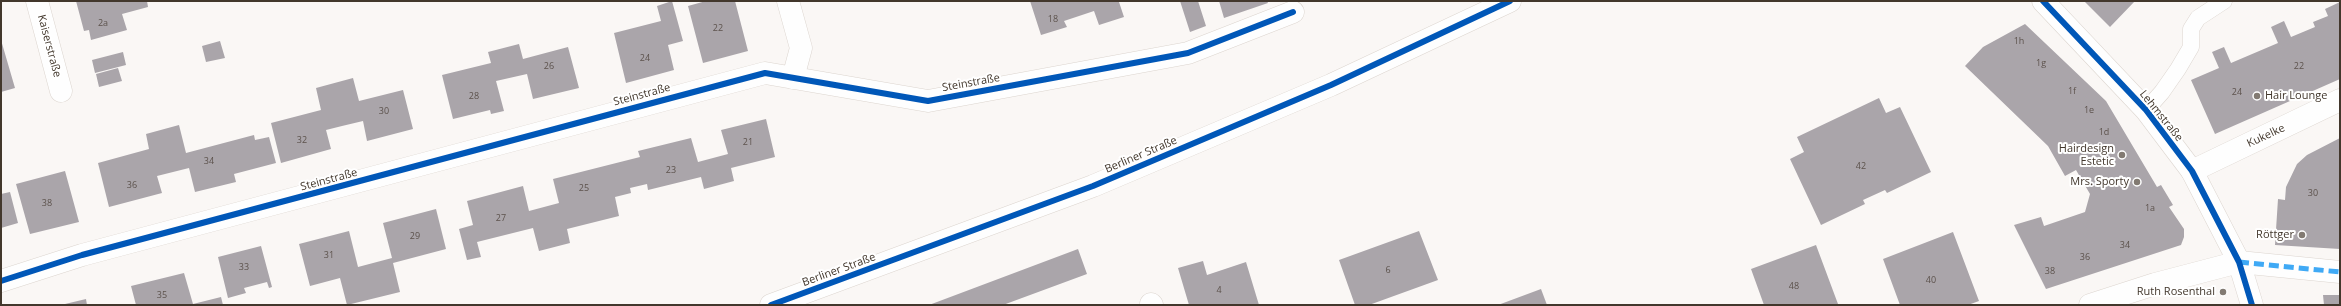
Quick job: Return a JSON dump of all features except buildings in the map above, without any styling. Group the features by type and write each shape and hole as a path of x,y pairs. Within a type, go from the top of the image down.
{"street":[{"name":"Kaiserstraße","path":"37,1 61,91"},
{"path":"788,1 801,48 793,78"},
{"name":"Berliner Straße","path":"771,305 1093,186 1331,85 1510,1"},
{"name":"Lehmstraße","path":"2043,1 2146,110 2192,171 2239,262 2252,305"},
{"name":"Steinstraße","path":"1,282 82,255 765,73 928,101 1188,53 1293,12"},
{"name":"Kukelke","path":"2192,171 2340,100"},
{"path":"2090,305 2155,284 2239,262 2340,272"}],"lane":[{"path":"2146,110 2162,92 2182,64 2191,47 2191,29 2198,18 2224,1"}],"marked path":[{"path":"2239,262 2340,272"}],"cycle path":[{"path":"771,305 1093,186 1331,85 1510,1"},
{"path":"2043,1 2146,110 2192,171 2239,262 2252,305"},
{"path":"1,281 82,255 765,73 928,101 1188,53 1293,12"}],"place":[{"name":"Hair Lounge","path":"2257,96"},
{"name":"Hairdesign Estetic","path":"2122,155"},
{"name":"Mrs. Sporty","path":"2137,182"},
{"name":"Röttger","path":"2302,235"},
{"name":"Ruth Rosenthal","path":"2223,292"}]}
